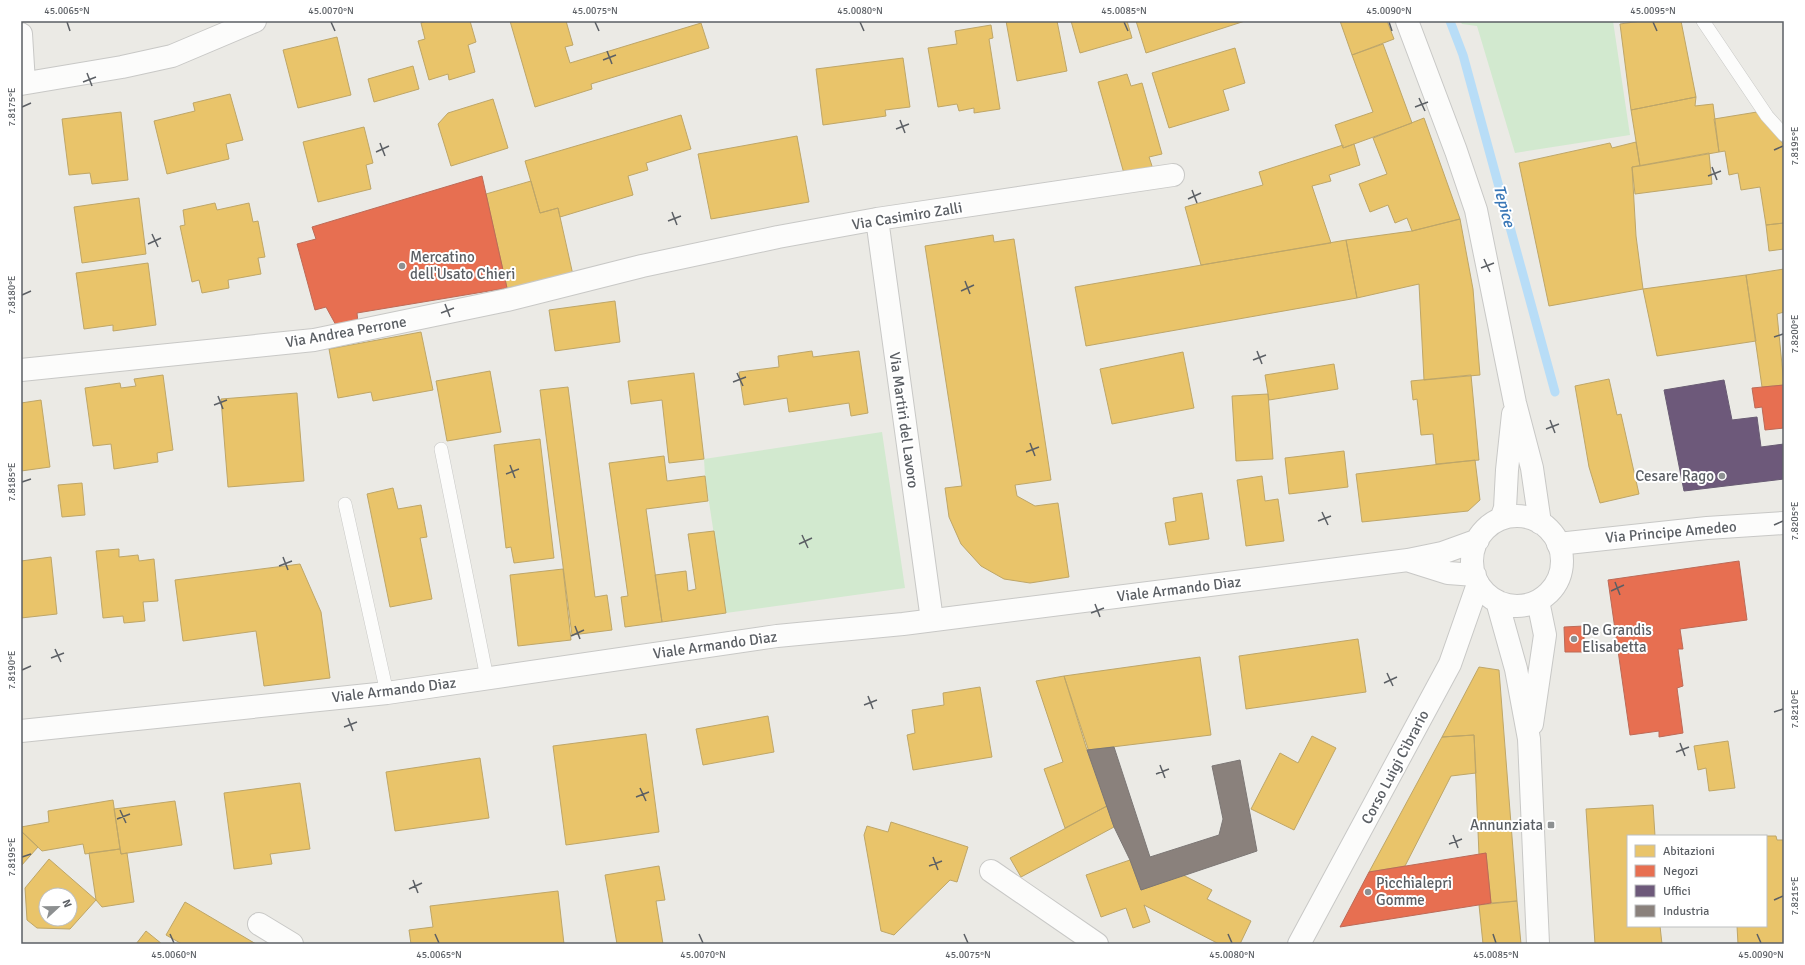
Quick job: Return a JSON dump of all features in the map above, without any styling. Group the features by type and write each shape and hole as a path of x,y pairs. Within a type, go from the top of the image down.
{"street":[{"path":"1407,21 1456,150 1476,210 1515,403 1532,468 1540,523"},
{"path":"21,34 22,83 122,67 172,56 244,24"},
{"name":"Via Casimiro Zalli","path":"642,266 778,237 877,220 1173,175"},
{"name":"Via Martiri del Lavoro","path":"877,220 932,620"},
{"name":"Via Andrea Perrone","path":"21,370 314,340 507,300 642,266"},
{"path":"1501,519 1504,508 1515,403"},
{"path":"1514,516 1528,517 1540,523 1551,532 1558,544 1562,557 1562,570 1557,582 1549,593 1538,601 1526,606 1515,606 1492,599 1476,580 1473,560 1474,548 1478,540 1490,526 1501,519 1514,516"},
{"name":"Via Principe Amedeo","path":"1558,544 1707,528 1784,523"},
{"name":"Viale Armando Diaz","path":"21,731 387,692 777,636 932,620 1408,560 1442,553 1478,540"},
{"name":"Viale Armando Diaz","path":"1408,560 1476,580"},
{"name":"Corso Luigi Cibrario","path":"1300,944 1450,664 1476,580"},
{"path":"1497,601 1516,669 1529,739 1538,944"},
{"path":"1529,739 1545,636 1538,601"},
{"path":"991,871 1097,944"},
{"path":"258,924 292,944"}],"lane":[{"path":"1703,21 1767,116 1784,135"},
{"path":"440,449 487,678"},
{"path":"345,504 387,692"}],"green space":[{"path":"1460,21 1613,21 1630,135 1515,153 1477,26 1462,24"},
{"path":"882,432 905,588 726,613 705,476 704,459"}],"building: Abitazioni":[{"path":"426,21 470,21 476,42 468,45 475,72 449,80 448,74 429,80 418,41 425,39 421,23"},
{"path":"510,21 566,21 573,45 565,47 570,63 701,23 709,48 591,84 592,89 535,107"},
{"path":"1006,21 1057,21 1067,71 1017,81"},
{"path":"1071,21 1127,21 1132,38 1080,53"},
{"path":"1136,21 1245,21 1146,53"},
{"path":"1340,21 1387,21 1394,39 1352,55"},
{"path":"1641,21 1681,21 1696,97 1631,110 1620,24"},
{"path":"991,25 993,38 989,39 1000,109 974,113 974,108 959,111 957,104 938,107 928,48 957,44 955,31"},
{"path":"337,37 351,95 298,108 283,50"},
{"path":"1383,44 1412,123 1343,148 1335,125 1373,112 1352,55"},
{"path":"1235,48 1245,83 1223,90 1229,110 1169,128 1152,73"},
{"path":"903,58 910,107 885,110 886,116 823,125 816,69"},
{"path":"413,66 419,89 374,102 368,79"},
{"path":"1127,74 1131,86 1142,83 1162,154 1149,157 1153,169 1125,177 1098,82"},
{"path":"230,94 243,140 226,144 229,159 167,174 154,121 195,111 193,103"},
{"path":"1696,97 1695,106 1713,104 1719,152 1640,166 1631,110"},
{"path":"493,99 508,148 451,166 438,124 448,113"},
{"path":"121,112 128,180 92,184 90,173 69,175 62,119"},
{"path":"1757,112 1784,145 1784,223 1766,225 1760,187 1741,190 1738,173 1729,175 1725,151 1719,152 1714,119"},
{"path":"681,115 691,149 646,163 648,170 628,176 633,195 560,217 558,208 540,213 525,161"},
{"path":"1424,118 1460,219 1412,231 1407,218 1395,223 1388,205 1370,212 1359,184 1387,174 1373,138"},
{"path":"364,127 373,163 366,165 371,189 318,202 303,142"},
{"path":"797,136 809,202 711,219 698,154"},
{"path":"1636,142 1640,166 1632,167 1636,236 1643,289 1549,306 1519,163 1610,143 1612,148"},
{"path":"1354,144 1360,165 1329,175 1331,181 1312,186 1331,243 1201,265 1185,207 1263,185 1259,172 1343,145 1343,148"},
{"path":"1709,153 1712,184 1635,194 1632,167"},
{"path":"531,181 540,213 558,208 573,275 507,288 486,194"},
{"path":"139,198 146,254 82,263 74,207"},
{"path":"215,203 217,210 249,203 253,222 258,221 265,257 258,258 261,274 228,280 229,288 202,293 199,280 192,282 180,226 185,225 183,210"},
{"path":"1460,219 1473,289 1480,375 1424,380 1419,284 1357,298 1346,240 1412,231"},
{"path":"1784,223 1784,249 1769,251 1766,225"},
{"path":"993,235 994,242 1014,239 1051,480 1015,485 1017,496 1035,506 1058,503 1069,577 1030,583 1004,579 981,566 961,544 949,517 945,488 962,486 925,246"},
{"path":"1346,240 1357,298 1086,346 1075,287"},
{"path":"148,263 156,325 113,331 113,325 84,329 76,273"},
{"path":"1784,269 1784,312 1777,314 1784,385 1762,387 1746,275"},
{"path":"1746,275 1756,341 1657,356 1643,289"},
{"path":"615,301 620,342 555,351 549,310"},
{"path":"421,332 433,390 373,401 371,392 338,398 329,349"},
{"path":"812,351 813,357 859,351 868,413 851,416 849,403 789,412 787,398 744,405 739,372 779,367 778,356"},
{"path":"1183,352 1194,408 1112,424 1100,369"},
{"path":"1334,364 1338,389 1269,400 1265,375"},
{"path":"490,371 501,432 447,441 436,381"},
{"path":"694,373 704,459 669,463 662,400 631,404 628,381"},
{"path":"163,375 173,450 157,453 158,462 114,469 111,444 93,446 85,388 120,383 121,388 136,386 134,379"},
{"path":"1471,375 1479,460 1436,464 1433,434 1421,435 1417,399 1413,400 1411,381"},
{"path":"1609,379 1617,415 1621,414 1639,494 1600,503 1589,467 1575,386"},
{"path":"568,387 595,597 607,595 612,630 572,635 540,390"},
{"path":"297,393 304,481 228,487 221,399"},
{"path":"1268,394 1273,459 1236,461 1232,396"},
{"path":"41,400 50,467 21,471 21,403"},
{"path":"540,439 554,558 514,563 511,547 506,548 494,445"},
{"path":"1344,451 1348,487 1289,494 1285,458"},
{"path":"664,456 667,481 705,476 708,501 646,509 662,622 625,627 621,597 628,596 609,463"},
{"path":"1475,460 1480,500 1468,511 1362,522 1356,474"},
{"path":"1262,476 1265,501 1278,499 1284,541 1246,546 1237,480"},
{"path":"82,483 85,515 62,517 58,485"},
{"path":"393,488 398,509 421,505 427,537 420,538 432,599 390,607 367,494"},
{"path":"1202,493 1209,539 1169,545 1165,523 1176,521 1173,498"},
{"path":"714,531 726,613 662,622 655,575 686,571 688,591 696,589 688,534"},
{"path":"119,549 119,557 138,555 139,561 154,559 158,601 143,602 145,621 124,623 123,616 103,618 96,551"},
{"path":"51,557 57,614 21,618 21,561"},
{"path":"300,564 321,612 330,678 264,686 256,631 183,641 175,580"},
{"path":"563,569 571,640 518,646 510,575"},
{"path":"1358,639 1366,692 1246,709 1239,656"},
{"path":"1200,657 1211,735 1087,750 1064,676"},
{"path":"1479,667 1499,670 1517,901 1491,903 1486,853 1479,855 1474,735 1442,737"},
{"path":"1064,676 1107,806 1065,828 1044,769 1063,762 1036,681"},
{"path":"980,687 992,757 913,770 907,735 915,733 912,710 944,705 943,693"},
{"path":"768,716 774,752 703,765 696,729"},
{"path":"646,734 659,832 566,845 553,746"},
{"path":"1474,735 1476,773 1451,776 1405,866 1369,872 1442,737"},
{"path":"1312,736 1336,748 1294,830 1251,809 1280,753 1298,763"},
{"path":"1728,741 1735,788 1709,791 1706,768 1698,770 1694,746"},
{"path":"480,758 489,818 395,831 386,772"},
{"path":"300,783 310,849 270,854 272,864 234,869 224,793"},
{"path":"113,800 120,849 85,854 83,844 42,851 21,831 21,827 49,822 48,811"},
{"path":"175,801 182,845 121,854 114,809"},
{"path":"1653,805 1655,835 1627,835 1627,927 1660,927 1662,944 1595,944 1586,809"},
{"path":"1107,806 1114,827 1021,877 1010,858"},
{"path":"891,822 968,847 957,882 950,880 894,935 881,931 864,835 867,826 888,832"},
{"path":"21,831 38,847 21,866"},
{"path":"1767,836 1776,836 1777,840 1784,840 1784,944 1738,944 1737,927 1767,927"},
{"path":"120,849 121,854 127,853 134,902 102,907 96,900 89,853"},
{"path":"49,859 96,900 78,920 78,887 38,887 38,927 72,927 70,929 37,928 27,920 25,888"},
{"path":"1130,860 1141,890 1183,875 1212,890 1207,899 1251,921 1240,944 1219,944 1144,905 1150,922 1133,928 1126,908 1101,917 1086,875"},
{"path":"659,866 665,900 656,901 663,944 617,944 605,875"},
{"path":"558,891 564,944 411,944 409,930 433,927 430,906"},
{"path":"1517,901 1521,944 1483,944 1479,905"},
{"path":"185,902 256,944 182,944 166,935"},
{"path":"146,931 162,944 136,944"}],"building: Negozi":[{"name":"Mercatino dell'Usato Chieri","path":"482,176 507,288 357,313 358,323 337,327 326,307 315,310 297,244 316,239 312,227"},
{"path":"1784,385 1784,428 1765,430 1762,407 1755,408 1752,388"},
{"path":"1739,561 1747,620 1680,629 1683,649 1678,649 1683,686 1677,688 1683,733 1659,737 1659,731 1630,735 1608,580"},
{"name":"De Grandis Elisabetta","path":"1584,626 1584,652 1565,652 1564,627"},
{"path":"1486,853 1491,903 1340,927 1369,872"}],"building: Uffici":[{"path":"1724,380 1732,420 1757,417 1761,447 1784,444 1784,479 1684,491 1664,390"}],"building: Industria":[{"path":"1114,747 1150,857 1219,835 1223,819 1212,766 1240,760 1257,851 1141,890 1130,860 1114,827 1087,750"}],"waterway":[{"name":"Tepice","path":"1450,21 1463,55 1555,392"}],"place":[{"name":"Mercatino dell'Usato Chieri","path":"402,266"},
{"name":"Cesare Rago","path":"1722,476"},
{"name":"De Grandis Elisabetta","path":"1574,639"},
{"name":"Annunziata","path":"1551,825"},
{"name":"Picchialepri Gomme","path":"1368,892"}]}
